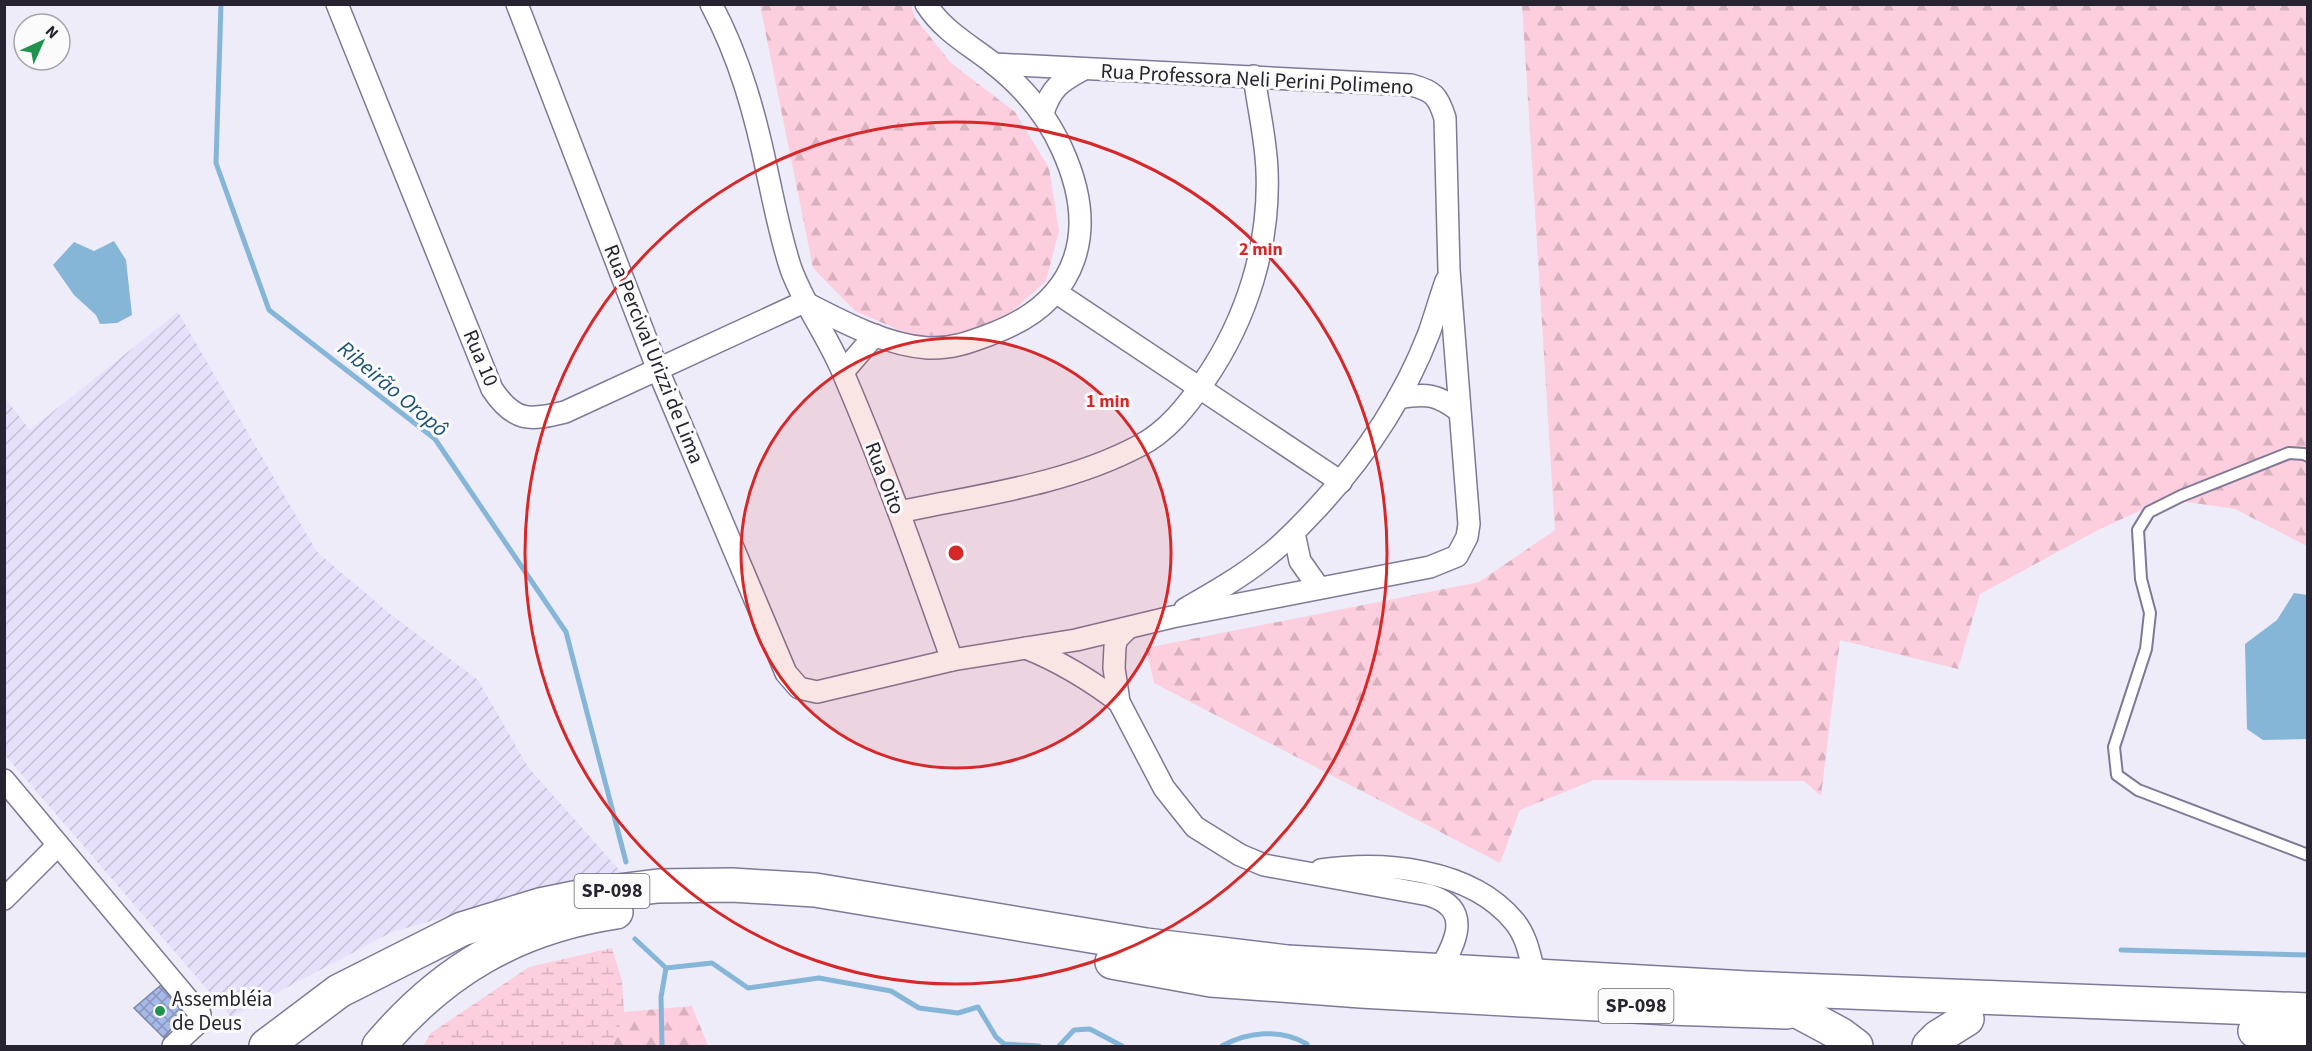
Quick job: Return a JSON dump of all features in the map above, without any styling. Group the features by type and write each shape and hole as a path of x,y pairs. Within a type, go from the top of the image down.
{"highway":[{"name":"SP-098","path":"267,1047 339,991 462,929 551,903 594,894 658,886 732,885 815,890 1146,945 1287,962 1943,997 2307,1010"},
{"name":"SP-098","path":"379,1047 398,1024 433,990 473,961 515,940 592,916 676,904 763,904 851,915 1210,980 1649,1007 2307,1033"},
{"path":"1799,1012 1840,1034 1856,1047"},
{"path":"1929,1047 1938,1037 1967,1019"}],"street":[{"name":"Rua 10","path":"338,4 492,388 502,404 513,413 527,418 542,418 565,412 804,302"},
{"name":"Rua Percival Urizzi de Lima","path":"518,4 658,370 786,673 799,688 817,692 952,660"},
{"name":"Rua Oito","path":"711,4 742,75 791,268 804,302 843,372 899,513 952,660"},
{"path":"804,302 875,335 926,348 959,346 1001,330 1031,315 1057,293 1071,270 1078,245 1081,212 1072,171 1043,113 1021,88 994,64 955,37 926,4"},
{"name":"Rua Professora Neli Perini Polimeno","path":"994,64 1411,85 1426,89 1440,102 1445,118 1449,270 1469,524 1467,537 1457,556 1430,567 1319,588"},
{"name":"Rua Professora Neli Perini Polimeno","path":"1043,113 1048,98 1057,86 1082,70"},
{"path":"899,513 1070,475 1140,446 1175,419 1224,354 1244,310 1259,259 1266,214 1267,170 1254,76"},
{"path":"1172,617 1240,576 1267,556 1294,533 1341,482 1366,450 1398,398 1429,334 1449,270"},
{"path":"1057,293 1341,482"},
{"path":"843,372 875,335"},
{"path":"1398,398 1428,395 1449,403 1459,411"},
{"path":"952,660 1127,629 1172,617 1319,588 1300,561 1294,533"},
{"path":"1127,629 1115,646 1114,668 1119,702 1164,788 1195,827 1240,855 1264,866 1440,898 1450,907 1456,918 1458,931 1439,971"},
{"path":"1026,648 1049,657 1087,678 1119,702"},
{"path":"4,780 200,1014 199,1022 173,1047"},
{"path":"4,899 58,845"},
{"path":"1299,872 1354,865 1394,867 1442,877 1473,890 1494,902 1514,921 1524,937 1535,976"}],"lane":[{"path":"2307,456 2289,453 2181,496 2149,512 2138,530 2141,579 2150,613 2146,649 2114,747 2117,775 2138,790 2307,855"}],"shaded area":[{"path":"178,312 317,552 389,613 478,680 528,767 629,881 520,896 392,932 231,1017 5,755 4,397 30,430"}],"green space":[{"path":"760,5 911,5 915,18 951,63 1015,112 1049,168 1059,231 1046,281 1006,317 960,341 908,334 855,311 813,268"},
{"path":"1522,5 2307,5 2307,546 2235,509 2166,499 2100,529 1980,594 1958,669 1840,640 1821,796 1804,781 1594,780 1520,810 1500,863 1154,683 1146,648 1479,582 1555,530"},
{"path":"612,948 622,981 624,1012 613,1046 423,1046 431,1033 529,967"},
{"path":"692,1006 708,1046 613,1046 624,1012"}],"water":[{"path":"114,241 126,260 132,315 117,323 100,324 96,315 74,295 53,265 74,242 94,251"},
{"path":"2294,593 2307,595 2307,739 2263,740 2247,729 2245,644 2277,620"}],"building":[{"name":"Assembléia de Deus","path":"161,985 184,1014 164,1038 134,1008"}],"waterway":[{"name":"Ribeirão Oropô","path":"221,4 216,163 269,310 435,439 566,632 626,862"},
{"name":"Ribeirão Oropô","path":"635,939 666,968 661,997 662,1046"},
{"path":"2121,950 2308,955"},
{"path":"666,968 712,963 748,988 819,978 891,991 919,1008 958,1013 978,1007 996,1037 1004,1044 1039,1046"},
{"path":"1059,1046 1074,1030 1090,1029 1122,1046"},
{"path":"1222,1046 1242,1038 1264,1034 1297,1039 1307,1044 1306,1046"}],"place":[{"name":"Assembléia de Deus","path":"160,1011"}]}
